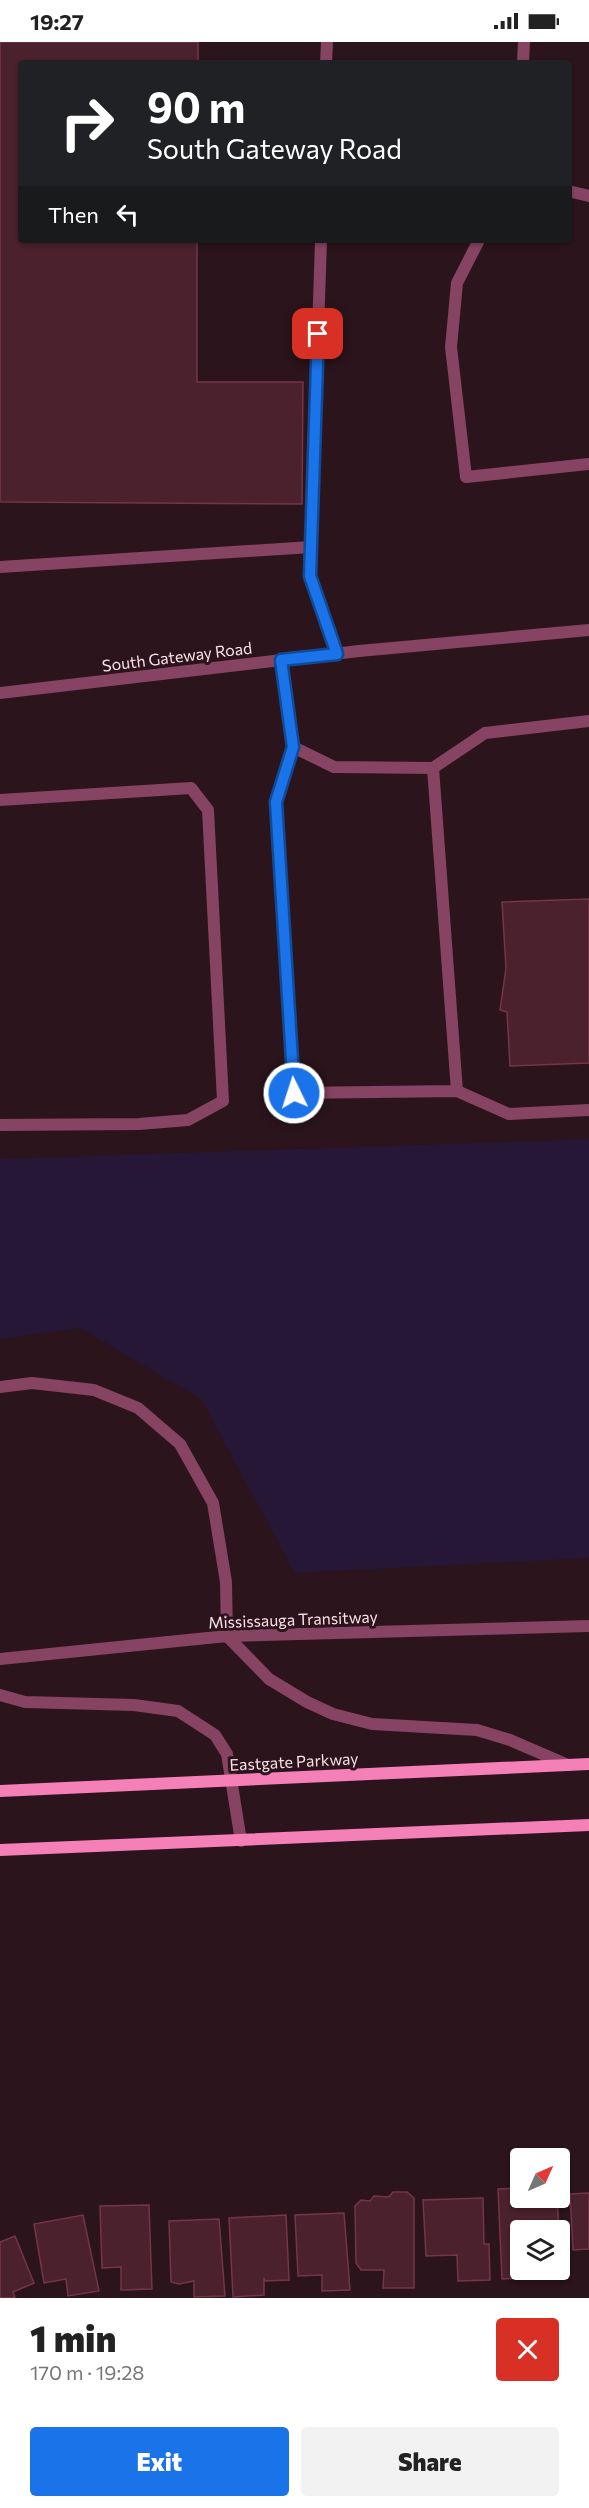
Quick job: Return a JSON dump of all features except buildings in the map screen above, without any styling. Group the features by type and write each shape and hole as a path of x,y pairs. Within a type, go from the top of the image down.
{"main road":[{"name":"Eastgate Parkway","path":"0,1791 589,1764"},
{"path":"0,1850 589,1825"}],"street":[{"path":"326,60 327,42"},
{"path":"524,42 524,60"},
{"path":"572,192 589,196"},
{"path":"321,243 310,576 337,654"},
{"path":"477,243 457,283 451,347 466,477 589,464"},
{"path":"0,567 311,547"},
{"name":"South Gateway Road","path":"0,693 358,651 589,630"},
{"path":"281,660 293,747 276,802 294,1093 457,1091 508,1114 589,1110"},
{"path":"293,747 334,767 433,768 485,733 589,721"},
{"path":"433,768 457,1091"},
{"path":"0,800 191,788 197,795 208,810 223,1101 188,1120 139,1124 0,1125"},
{"path":"0,1387 32,1383 94,1390 138,1408 180,1444 213,1503 226,1582 227,1636 269,1679 307,1702 333,1714 372,1724 477,1730 510,1740 568,1765"},
{"name":"Mississauga Transitway","path":"0,1659 227,1636 589,1626"},
{"path":"0,1695 25,1702 134,1705 178,1711 215,1735 227,1755 241,1841"}],"shaded area":[{"path":"589,1139 589,1558 295,1573 201,1399 80,1328 0,1339 0,1159"}],"route":[{"path":"294,1093 276,802 293,747 281,660 337,654 310,576 318,334"}]}
